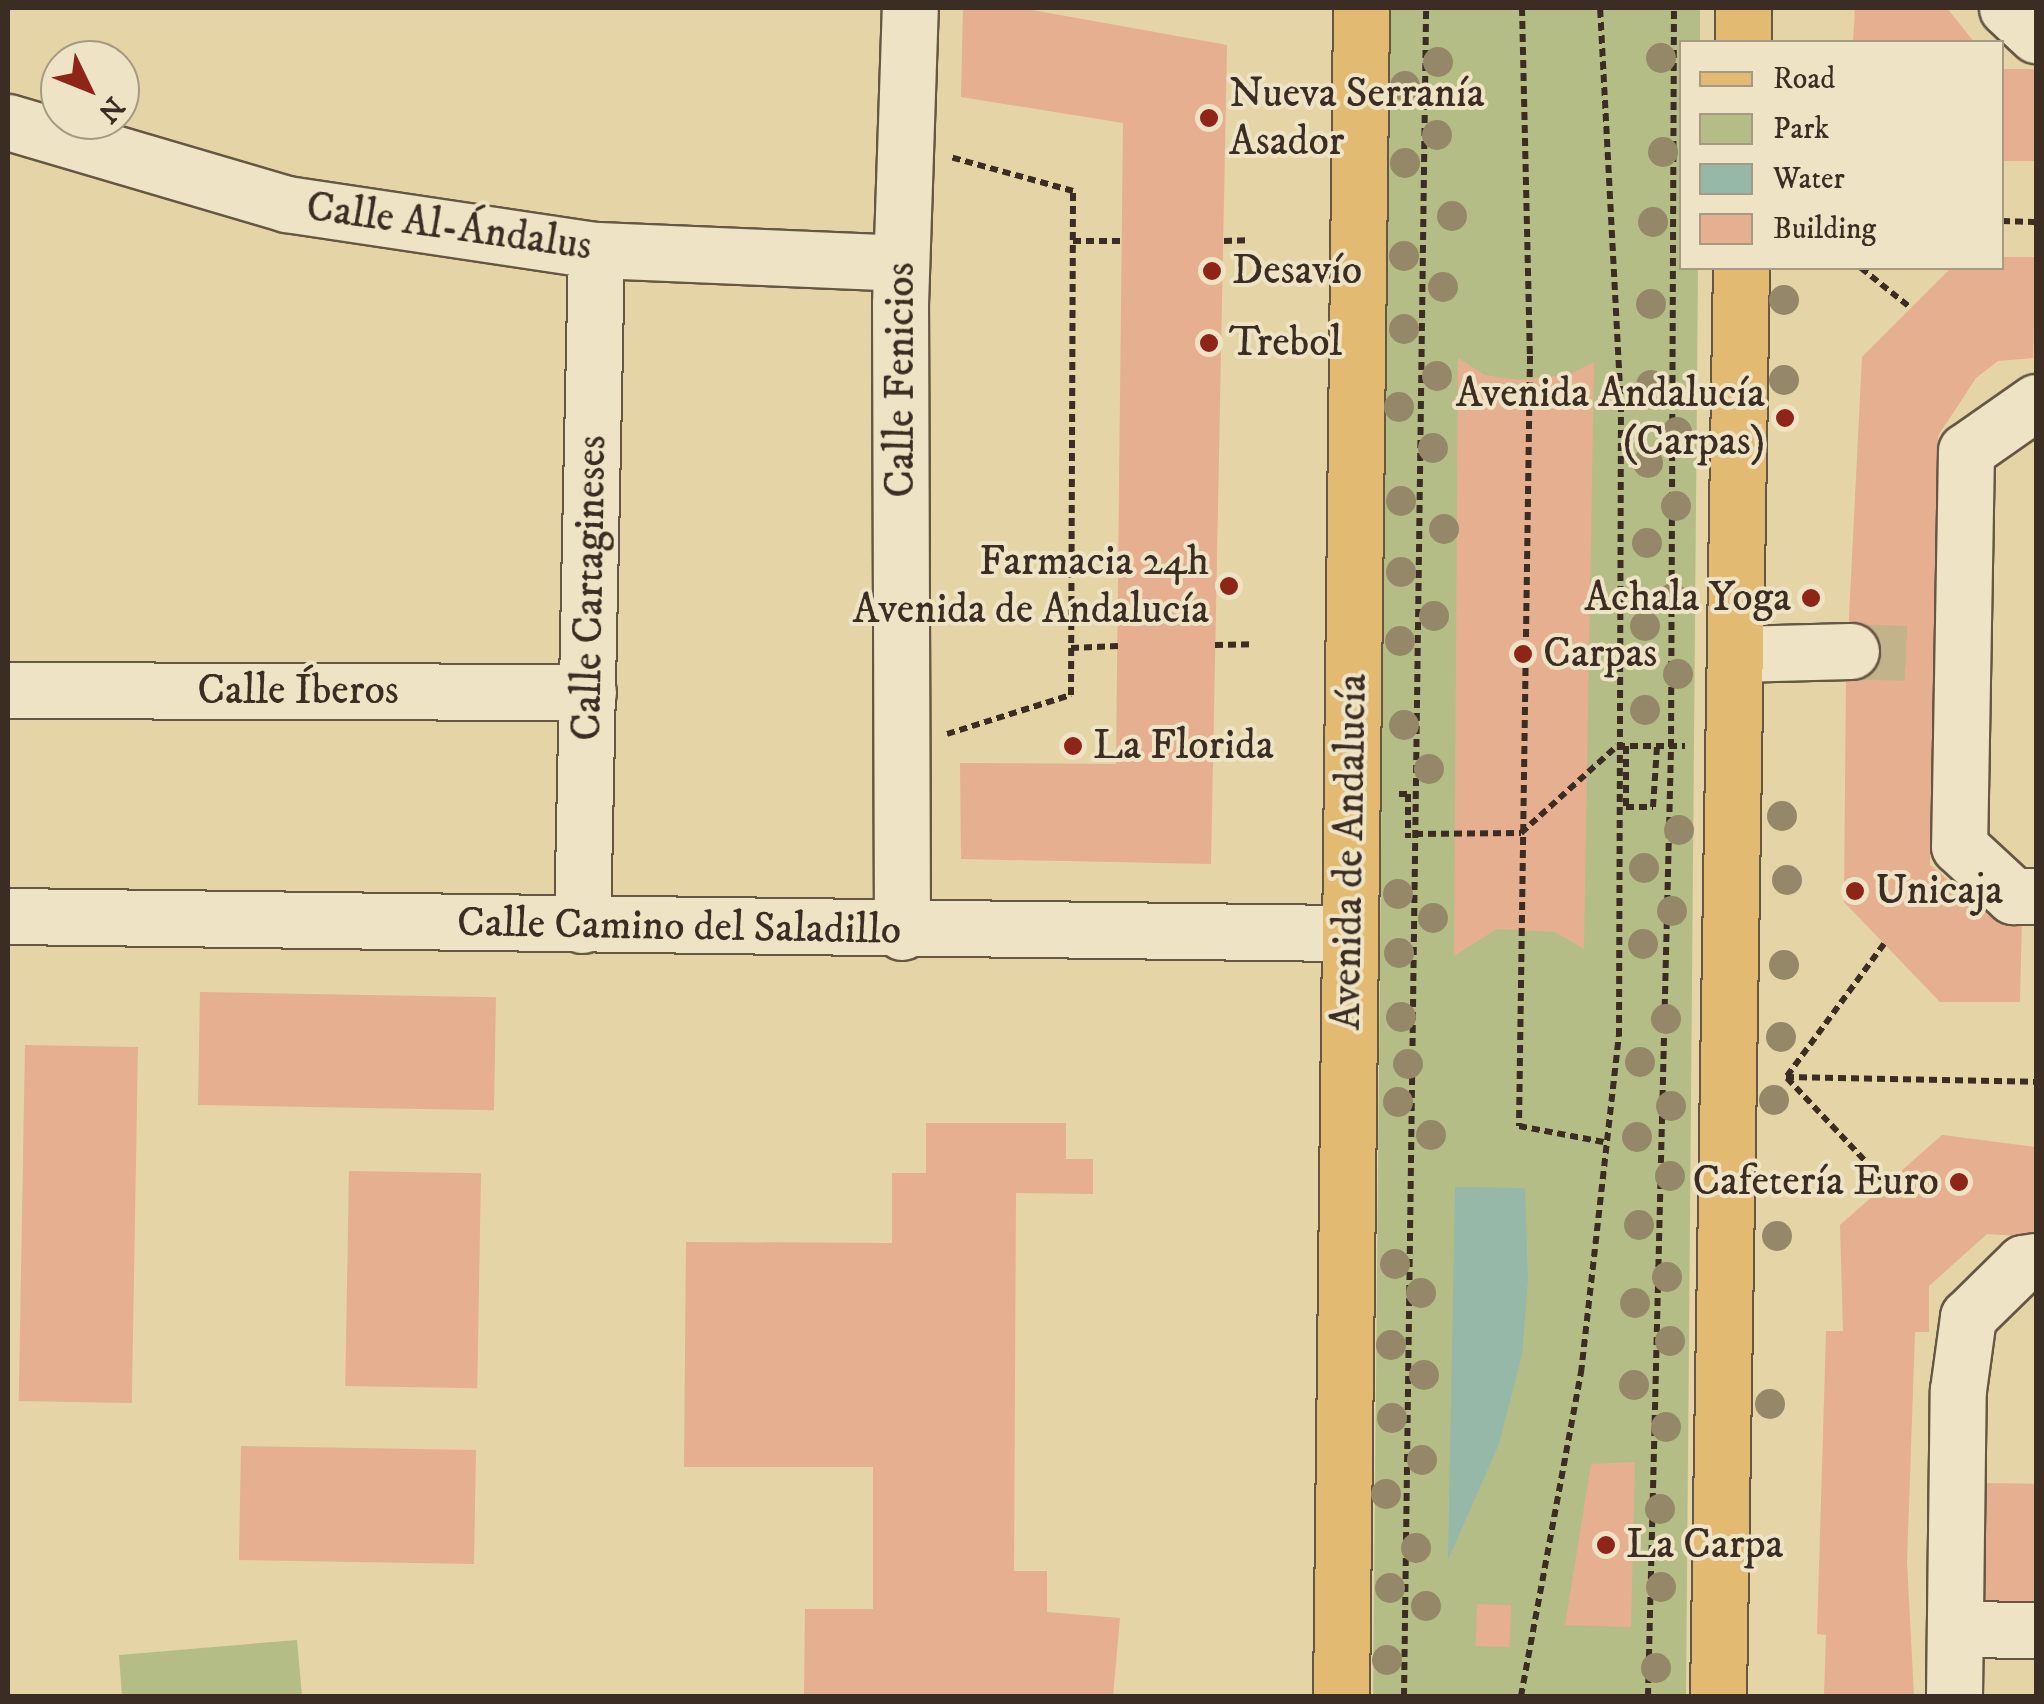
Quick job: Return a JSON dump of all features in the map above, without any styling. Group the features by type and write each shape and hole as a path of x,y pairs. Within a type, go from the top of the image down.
{"main road":[{"name":"Avenida de Andalucía","path":"1340,1696 1361,8"},
{"path":"1743,40 1744,8"},
{"path":"1718,1696 1740,270"}],"street":[{"name":"Calle Fenicios","path":"902,932 901,264 910,8"},
{"path":"2006,8 2036,35"},
{"name":"Calle Al-Ándalus","path":"8,122 288,204 596,250 901,264"},
{"name":"Calle Cartagineses","path":"582,925 596,250"},
{"path":"2036,402 1966,450 1947,656 1959,846 2013,896 2036,896"},
{"path":"1736,654 1851,650"},
{"name":"Calle Íberos","path":"8,690 588,692"},
{"name":"Calle Camino del Saladillo","path":"8,916 902,932 1350,933"},
{"path":"1954,1696 1958,1390 1968,1317 2023,1263 2036,1261"},
{"path":"1955,1629 2036,1630"}],"path":[{"path":"1404,1696 1426,8"},
{"path":"1522,8 1530,356 1520,833 1519,1126 1604,1142"},
{"path":"1521,1696 1581,1373 1618,1036 1621,407 1600,8"},
{"path":"1648,1696 1671,747 1674,8"},
{"path":"934,738 1071,696 1073,191 939,154"},
{"path":"2004,221 2036,222"},
{"path":"1224,241 1246,240"},
{"path":"1074,241 1122,241"},
{"path":"1863,270 1910,308"},
{"path":"1215,645 1254,644"},
{"path":"1071,648 1118,646"},
{"path":"1413,837 1520,833 1621,746 1706,744"},
{"path":"1621,746 1626,807 1653,808 1657,748"},
{"path":"1786,1077 1884,944"},
{"path":"1786,1077 2036,1082"},
{"path":"1786,1077 1886,1184"}],"green space":[{"path":"1389,8 1700,8 1700,40 1679,40 1679,270 1698,270 1686,1696 1373,1696"},
{"path":"297,1640 302,1696 122,1696 119,1655"}],"water":[{"path":"1455,1187 1525,1188 1528,1281 1522,1355 1499,1444 1448,1560"}],"building":[{"path":"963,8 1021,8 1227,45 1211,864 961,859 960,763 1116,764 1123,123 961,97"},
{"path":"1855,8 1947,8 1972,40 1853,40"},
{"path":"2004,69 2036,69 2036,161 2004,161"},
{"path":"2004,257 2036,257 2033,358 1998,361 1976,378 1938,436 1930,865 1991,917 2022,918 2020,1002 1940,1002 1844,902 1846,678 1862,357 1949,270 2004,270"},
{"name":"Carpas","path":"1458,358 1485,375 1519,380 1570,374 1594,362 1584,949 1555,932 1497,929 1454,956"},
{"path":"200,992 496,997 494,1110 198,1105"},
{"path":"25,1045 138,1047 132,1403 19,1401"},
{"path":"926,1123 1066,1123 1066,1159 1093,1159 1093,1194 1016,1193 1014,1571 1047,1571 1047,1612 1120,1618 1113,1696 804,1696 805,1609 873,1609 873,1467 684,1467 686,1242 892,1243 892,1173 926,1173"},
{"path":"1942,1135 2036,1147 2036,1237 1987,1234 1929,1286 1929,1332 1915,1332 1907,1562 1914,1696 1824,1696 1826,1635 1817,1634 1826,1331 1843,1331 1840,1225"},
{"path":"349,1171 481,1173 477,1388 345,1386"},
{"path":"241,1446 476,1450 474,1564 239,1560"},
{"name":"La Carpa","path":"1635,1462 1631,1627 1565,1625 1591,1464"},
{"path":"1986,1483 2036,1484 2034,1604 1984,1603"},
{"path":"1477,1604 1511,1605 1510,1647 1476,1646"}],"tunnel":[{"path":"1851,651 1931,654"}],"place":[{"name":"Nueva Serranía Asador","path":"1209,118"},
{"name":"Desavío","path":"1212,271"},
{"name":"Trebol","path":"1209,343"},
{"name":"Avenida Andalucía (Carpas)","path":"1785,418"},
{"name":"Farmacia 24h Avenida de Andalucía","path":"1229,586"},
{"name":"Achala Yoga","path":"1811,598"},
{"name":"Carpas","path":"1523,654"},
{"name":"La Florida","path":"1073,746"},
{"name":"Unicaja","path":"1855,891"},
{"name":"Cafetería Euro","path":"1959,1182"},
{"name":"La Carpa","path":"1606,1545"}]}
